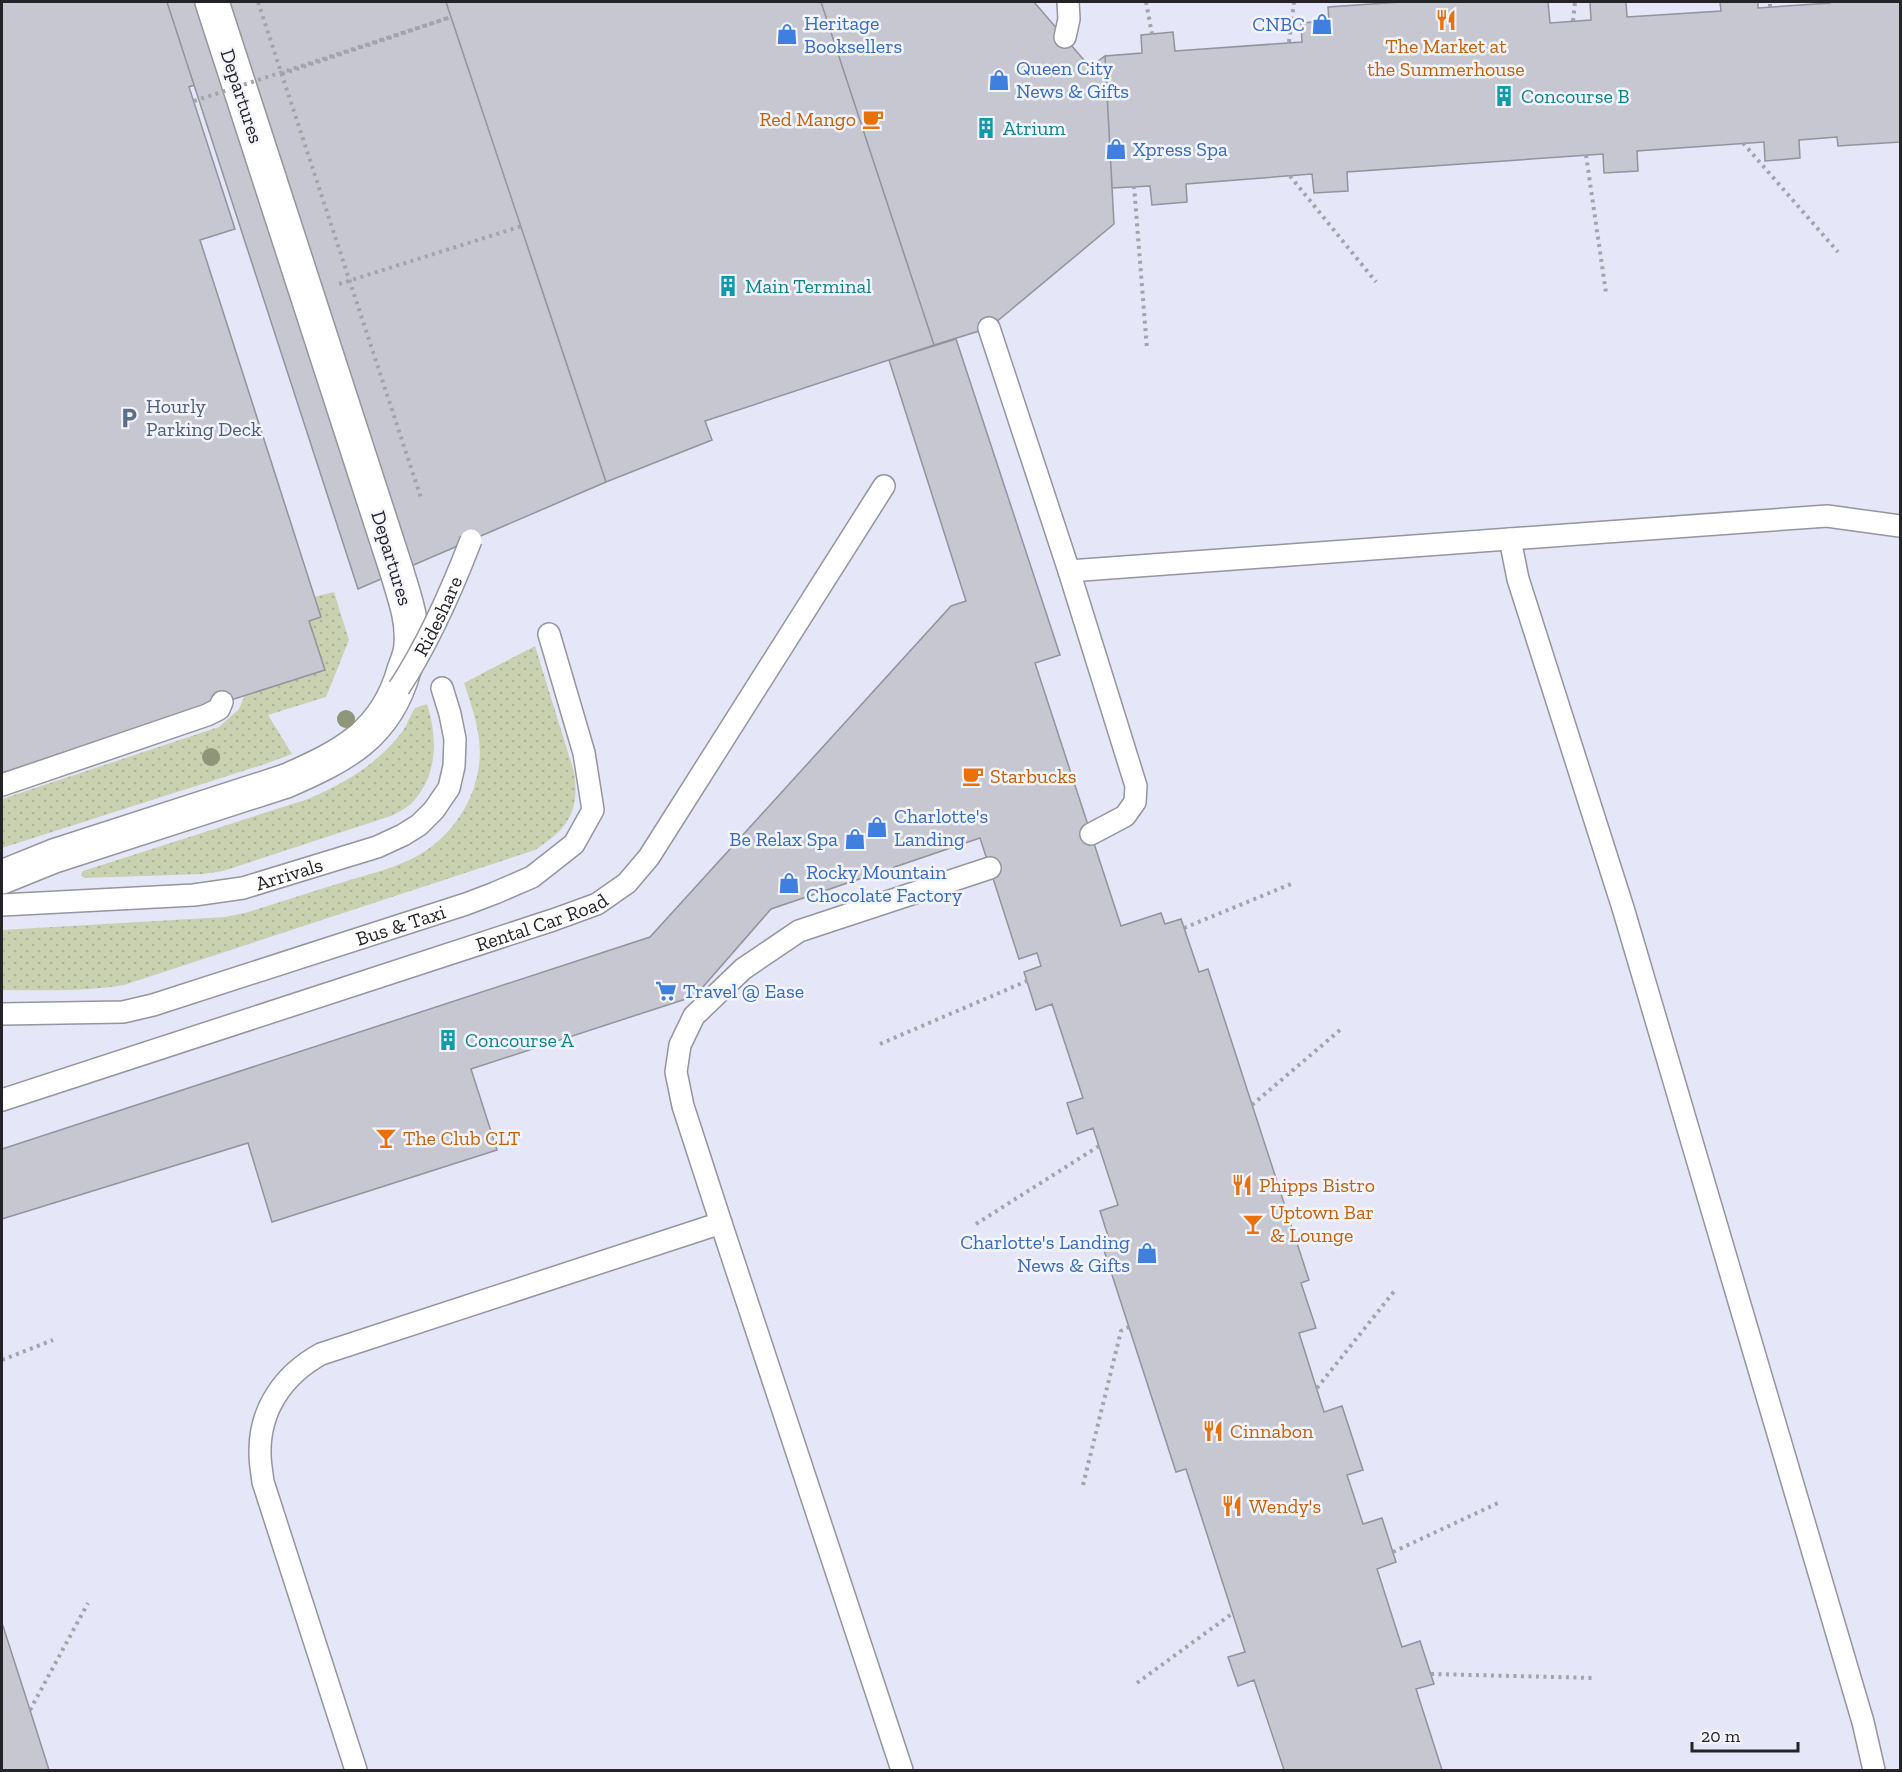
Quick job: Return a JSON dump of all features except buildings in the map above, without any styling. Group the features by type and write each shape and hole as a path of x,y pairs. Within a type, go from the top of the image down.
{"main road":[{"name":"Departures","path":"2,877 54,856 286,781 322,765 355,746 376,726 399,688 411,645 409,611 212,2"}],"lane":[{"path":"1065,37 1069,19 1068,2"},
{"path":"989,328 1069,571 1136,786 1135,802 1125,816 1091,834"},
{"name":"Rental Car Road","path":"2,1100 597,904 627,883 649,857 884,486"},
{"path":"1069,571 1827,516 1900,526"},
{"path":"1510,539 1518,579 1647,988 1863,1722 1874,1770"},
{"name":"Rideshare","path":"399,688 421,655 471,540"},
{"name":"Bus & Taxi","path":"2,1014 123,1012 153,1005 466,904 532,877 574,844 593,810 584,753 549,634"},
{"name":"Arrivals","path":"2,905 194,895 234,890 287,876 377,847 403,835 419,825 434,810 449,788 454,766 455,739 442,688"},
{"path":"2,784 207,715 219,709 222,702"},
{"path":"902,1770 721,1223 683,1106 675,1072 680,1045 694,1016 743,969 799,931 990,868"},
{"path":"356,1770 263,1482 260,1455 262,1424 270,1402 291,1376 305,1363 321,1354 721,1223"}],"path":[{"path":"258,2 421,498"},
{"path":"1146,2 1152,34"},
{"path":"1289,42 1293,2"},
{"path":"1573,21 1575,2"},
{"path":"1770,2 1770,7"},
{"path":"194,100 451,17"},
{"path":"282,74 328,57"},
{"path":"1743,143 1838,252"},
{"path":"1586,155 1606,293"},
{"path":"1290,176 1376,282"},
{"path":"1134,186 1147,349"},
{"path":"307,295 522,226"},
{"path":"1184,928 1291,884"},
{"path":"880,1044 1027,981"},
{"path":"1252,1105 1340,1030"},
{"path":"975,1224 1099,1146"},
{"path":"1317,1388 1396,1289"},
{"path":"1083,1485 1121,1331 1129,1327"},
{"path":"2,1360 53,1340"},
{"path":"1393,1552 1498,1503"},
{"path":"30,1710 88,1603"},
{"path":"1137,1683 1233,1613"},
{"path":"1431,1674 1596,1678"}],"shaded area":[{"path":"2,2 1900,2 1900,1770 2,1770"}],"green space":[{"path":"334,592 349,640 326,697 268,715 292,754 2,848 2,799 219,727 239,709 245,695 325,670 309,621 321,617 314,597"},
{"path":"535,646 574,772 575,798 569,818 563,826 535,850 124,985 78,990 2,990 2,930 225,917 245,913 403,863 433,846 457,821 466,806 478,774 480,757 478,733 464,683"},
{"path":"427,704 434,744 431,769 420,793 411,804 391,816 223,871 203,874 85,878 81,876 83,871 322,793 373,762 395,741 415,708"}],"place":[{"name":"The Market at the Summerhouse","path":"1446,20"},
{"name":"CNBC","path":"1322,24"},
{"name":"Heritage Booksellers","path":"787,34"},
{"name":"Queen City News & Gifts","path":"999,80"},
{"name":"Concourse B","path":"1504,96"},
{"name":"Red Mango","path":"873,119"},
{"name":"Atrium","path":"986,128"},
{"name":"Xpress Spa","path":"1116,149"},
{"name":"Main Terminal","path":"728,286"},
{"name":"Hourly Parking Deck","path":"129,418"},
{"name":"Starbucks","path":"973,776"},
{"name":"Charlotte's Landing","path":"877,827"},
{"name":"Be Relax Spa","path":"855,839"},
{"name":"Rocky Mountain Chocolate Factory","path":"789,883"},
{"name":"Travel @ Ease","path":"666,991"},
{"name":"Concourse A","path":"448,1040"},
{"name":"The Club CLT","path":"386,1138"},
{"name":"Phipps Bistro","path":"1242,1185"},
{"name":"Uptown Bar & Lounge","path":"1253,1224"},
{"name":"Charlotte's Landing News & Gifts","path":"1147,1253"},
{"name":"Cinnabon","path":"1213,1431"},
{"name":"Wendy's","path":"1232,1506"}]}
